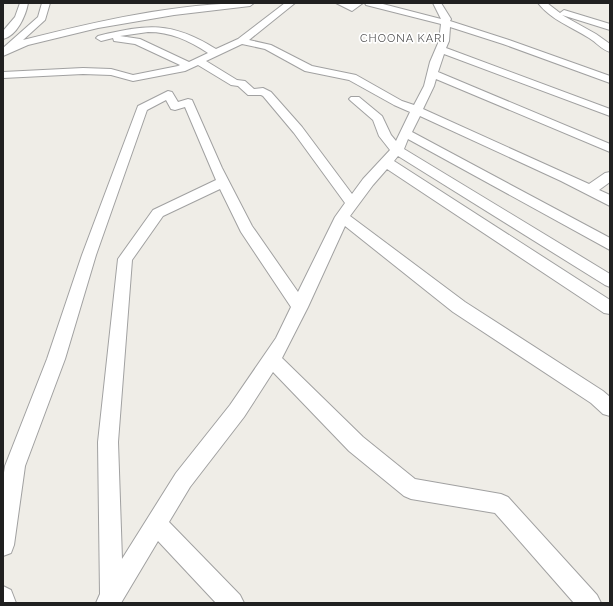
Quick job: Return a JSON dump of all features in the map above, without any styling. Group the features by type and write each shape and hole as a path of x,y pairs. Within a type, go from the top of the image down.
{"street":[{"path":"3,36 16,23 22,12 24,3"},
{"path":"5,52 42,18 46,3"},
{"path":"5,52 26,43 69,31 122,20 178,10 250,3"},
{"path":"274,3 289,4"},
{"path":"340,3 352,8 359,3"},
{"path":"369,3 446,23 506,42 610,80"},
{"path":"110,599 182,480 236,411 282,343 342,217 397,150 428,86 444,41 446,18 437,3"},
{"path":"3,75 11,76 44,72 83,71 111,72 133,78 181,69 242,41 289,4"},
{"path":"545,6 610,27"},
{"path":"545,6 561,19 593,36 610,49"},
{"path":"215,53 184,34 165,29 143,29 101,38 138,41 164,55 193,63 235,83 242,82 252,93 263,91 268,94 298,130 352,203"},
{"path":"593,36 610,38"},
{"path":"242,41 268,47 309,69 352,77 398,103 566,178 610,201"},
{"path":"440,49 502,71 610,113"},
{"path":"433,74 610,148"},
{"path":"3,545 9,470 56,359 89,255 142,108 168,94 175,107 188,102 223,182 246,228 300,306"},
{"path":"355,99 378,118 385,136 397,150 610,281"},
{"path":"406,133 610,245"},
{"path":"386,162 610,308"},
{"path":"590,190 610,176"},
{"path":"110,599 108,442 125,259 158,213 223,182"},
{"path":"342,217 459,307 597,396 610,408"},
{"path":"272,359 356,444 411,489 501,504 589,603"},
{"path":"156,524 232,603"},
{"path":"3,598 4,603"}],"district":[{"name":"CHOONA KARI","path":"403,38"}]}
